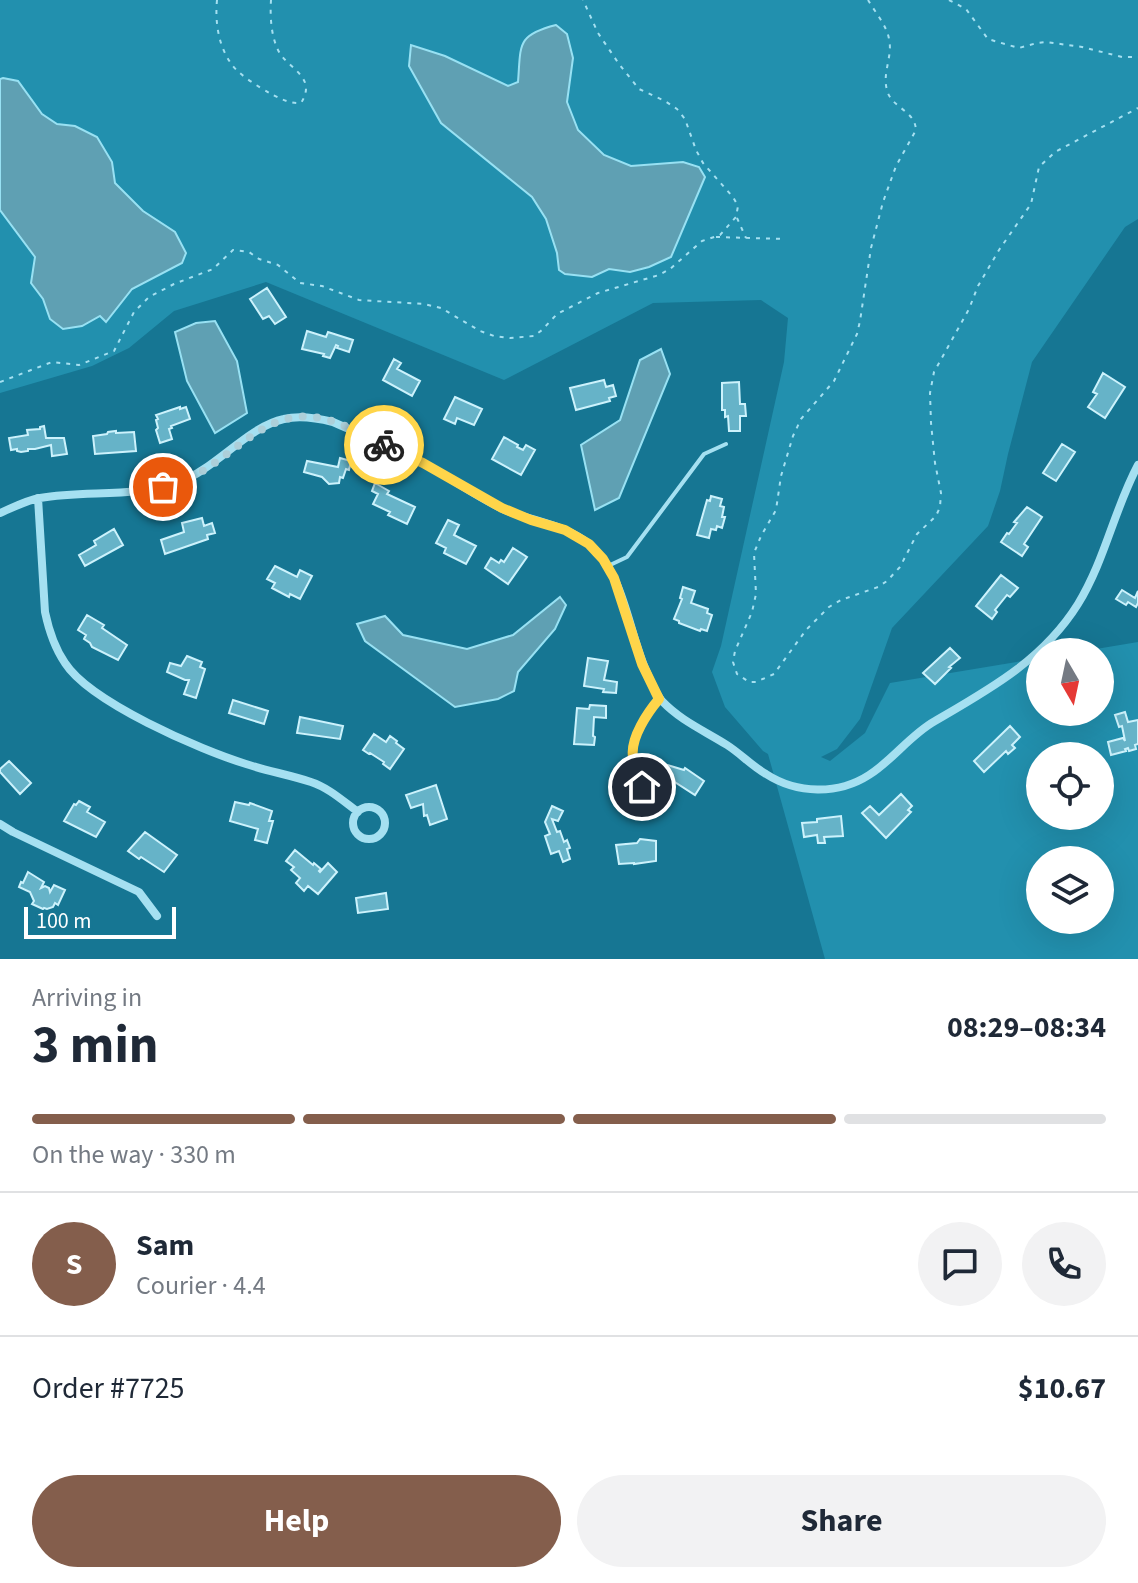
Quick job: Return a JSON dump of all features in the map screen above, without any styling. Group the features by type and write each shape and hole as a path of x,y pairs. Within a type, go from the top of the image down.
{"street":[{"path":"0,513 38,498 136,492 163,487 203,471 255,433 283,419 318,418 333,422 423,463 502,508 565,530 589,544 614,578 642,664 659,699 690,724 729,746 766,774 786,785 809,790 851,784 870,775 927,725 1001,683 1041,650 1061,628 1094,575 1123,495 1138,465"},
{"path":"38,498 45,612 49,630 65,664 79,680 151,724 197,746 244,764 312,782 358,812"},
{"path":"633,758 641,726 659,699"},
{"path":"368,807 378,809 386,823 382,833 373,839 358,835 353,821 358,812 368,807"},
{"path":"0,824 139,892 157,916"}],"lane":[{"path":"607,566 627,557 704,454 726,444"}],"path":[{"path":"217,0 219,35 230,64 276,96 287,102 301,103 306,95 305,83 302,75 279,54 271,26 271,0"},
{"path":"0,382 52,362 79,365 114,351 134,312 149,297 213,269 233,250 249,252 278,265 300,283 322,286 359,300 441,308 480,331 510,338 534,336 557,314 598,293 670,269 693,247 726,230 736,217 738,206 703,163 685,119 665,101 639,89 598,33 583,0"},
{"path":"868,0 887,31 890,42 885,78 889,96 913,118 916,130 896,166 883,202 871,248 857,334 834,381 801,419 793,436 781,476 776,510 754,553 756,594 733,662 737,674 749,682 774,674 806,630 829,607 887,581 900,567 917,534 936,516 941,493 931,423 930,393 934,372 969,309 978,286 1031,204 1039,167 1055,152 1138,108"},
{"path":"949,0 966,9 988,39 1019,48 1046,42 1122,57 1138,57"},
{"path":"736,217 746,238"},
{"path":"711,238 785,239"}],"shaded area":[{"path":"0,0 1138,0 1138,219 1125,227 1032,362 1000,491 988,526 892,628 860,719 837,749 821,757 830,761 865,733 890,683 1026,660 1026,726 1114,726 1114,646 1138,642 1138,959 825,959 768,754 725,707 712,672 721,646 784,362 788,318 761,300 653,303 504,380 266,282 174,311 129,348 92,366 0,393"},
{"path":"556,25 567,34 573,58 567,102 578,130 604,155 631,166 683,162 699,167 705,177 671,257 649,267 630,272 609,269 592,277 565,274 559,270 546,219 532,197 441,123 409,66 411,45 445,56 508,86 518,82 523,43 534,33"},
{"path":"0,79 18,81 42,114 57,124 75,126 97,137 112,162 115,183 143,211 175,232 186,253 182,263 132,289 106,322 100,316 82,326 63,329 50,319 43,299 31,283 35,257 0,210"},
{"path":"215,321 237,361 247,413 215,433 187,381 175,332 196,323"},
{"path":"661,349 670,374 619,498 595,510 581,445 620,420 640,360"},
{"path":"560,597 566,605 555,629 518,672 514,691 498,699 455,707 365,641 357,624 385,616 403,635 467,649 513,635"}],"building":[{"path":"267,288 286,317 275,324 269,316 263,319 250,299"},
{"path":"307,331 326,337 328,332 353,340 349,352 336,345 330,358 302,349"},
{"path":"394,359 401,363 397,369 420,381 412,396 383,380"},
{"path":"1103,373 1125,387 1105,418 1088,407 1097,394 1093,392"},
{"path":"604,380 606,387 613,385 616,396 609,398 610,401 576,410 570,388"},
{"path":"739,382 740,404 745,404 746,416 740,416 740,431 729,431 728,416 725,417 725,410 722,410 722,383"},
{"path":"455,397 482,409 474,425 457,418 455,424 444,419"},
{"path":"186,407 190,419 171,426 172,439 160,443 156,415"},
{"path":"44,426 46,438 64,438 67,454 52,456 51,445 21,452 11,450 9,438 28,435 27,430"},
{"path":"116,431 134,432 136,451 95,454 93,436"},
{"path":"504,437 523,450 526,445 535,450 521,475 492,459"},
{"path":"1062,444 1075,452 1056,481 1043,473"},
{"path":"340,458 351,461 349,470 346,469 339,483 329,484 322,477 304,472 307,461 338,467"},
{"path":"375,483 389,491 387,494 415,507 407,524 373,504 378,494 372,491"},
{"path":"711,496 722,499 720,506 724,507 722,517 725,517 722,528 717,526 716,530 711,529 709,538 697,535 707,500 710,501"},
{"path":"1027,507 1042,517 1024,544 1028,547 1022,556 1001,542"},
{"path":"202,518 204,526 212,523 215,533 207,535 208,539 165,554 161,540 184,532 182,523"},
{"path":"448,520 459,525 454,535 476,546 466,564 444,553 446,548 436,543"},
{"path":"114,529 123,545 85,566 79,555"},
{"path":"513,548 527,557 508,584 485,568 491,558 499,563 501,560 504,562"},
{"path":"275,566 297,577 300,570 312,576 300,599 272,588 275,583 267,579"},
{"path":"1001,575 1018,588 1010,597 1007,595 992,619 976,606"},
{"path":"683,587 695,591 691,603 708,609 707,613 712,615 707,631 674,619"},
{"path":"1122,590 1135,598 1138,591 1136,607 1116,599"},
{"path":"87,615 127,645 118,660 92,647 84,639 86,635 78,630"},
{"path":"950,648 960,658 935,684 923,673"},
{"path":"187,656 202,662 200,667 205,669 196,698 184,694 189,680 167,672 170,663 181,666"},
{"path":"588,658 608,661 604,680 617,682 616,693 584,686"},
{"path":"233,700 268,711 264,724 229,713"},
{"path":"590,705 606,706 606,718 594,717 594,745 574,744 577,708 589,709"},
{"path":"1125,712 1128,722 1138,720 1136,749 1129,751 1128,748 1114,754 1114,742 1108,742 1123,738 1125,741 1122,726 1119,727 1115,715"},
{"path":"300,717 343,726 340,739 297,733"},
{"path":"1010,726 1020,737 1012,745 1015,748 1008,754 1006,751 984,772 974,761"},
{"path":"374,734 386,742 390,736 404,749 390,769 363,750"},
{"path":"9,761 31,783 20,794 0,772"},
{"path":"664,764 685,768 704,781 695,795 673,781 661,779"},
{"path":"436,785 447,819 430,825 427,815 424,816 423,804 411,808 406,795"},
{"path":"901,794 912,806 908,810 911,812 886,838 862,813 870,806 879,815"},
{"path":"79,801 90,807 87,812 105,822 96,837 64,821"},
{"path":"235,802 250,803 272,811 269,821 273,821 267,843 255,840 258,829 230,821"},
{"path":"552,806 563,811 558,821 552,819 557,832 560,831 570,848 567,849 570,859 563,862 559,851 551,854 545,836 550,834 545,822"},
{"path":"841,816 843,836 824,837 825,843 818,843 817,835 804,837 802,823"},
{"path":"145,832 177,855 164,872 128,851"},
{"path":"640,839 656,841 656,861 619,864 616,845 637,843"},
{"path":"295,850 321,869 320,872 328,863 337,872 318,894 308,886 304,891 296,883 300,878 286,861"},
{"path":"28,872 44,882 41,888 45,886 50,892 54,885 65,890 58,905 55,903 53,907 43,909 32,904 34,901 30,892 19,887"},
{"path":"386,893 388,909 358,913 356,898"}],"way so far":[{"path":"163,487 203,471 255,433 283,419 318,418 384,445"}],"route":[{"path":"384,445 423,463 502,508 578,536 603,559 614,578 642,664 659,699 646,717 635,742 633,758 643,778 642,787"}]}
